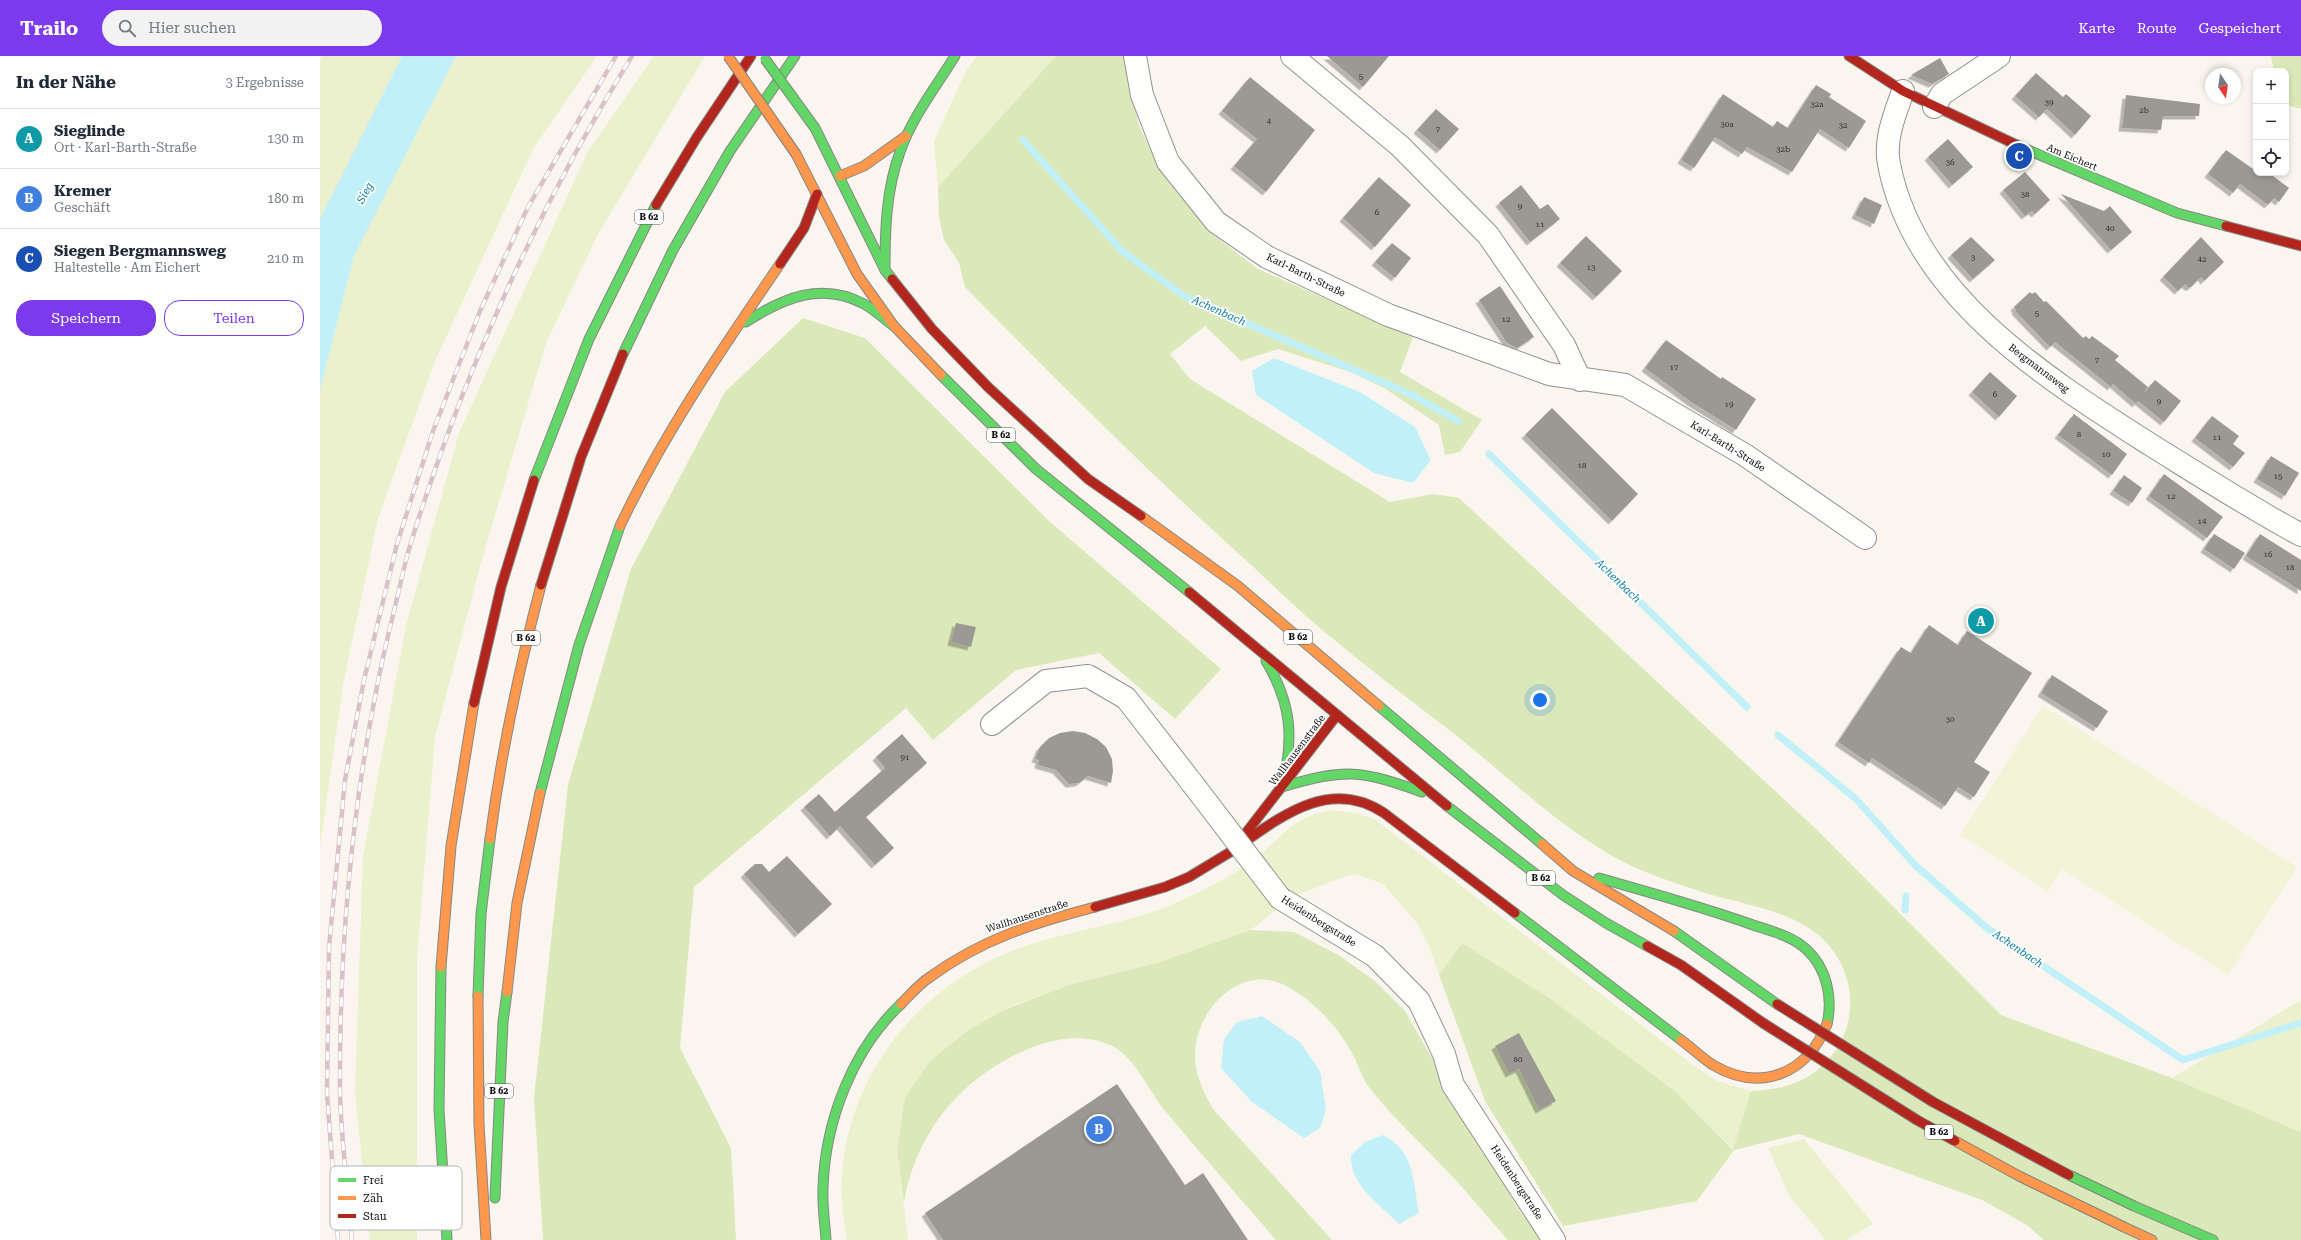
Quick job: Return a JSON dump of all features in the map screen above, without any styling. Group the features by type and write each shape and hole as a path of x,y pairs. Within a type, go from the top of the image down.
{"main road":[{"name":"B 62","path":"728,56 796,154 823,190 857,274 894,326 966,402 1036,469 1255,645 1437,798 1563,895 1606,923 1680,965 1763,1023 1818,1059 1924,1124 2019,1176 2152,1240"},
{"name":"B 62","path":"442,1166 440,1144 440,982 445,901 455,806 469,724 489,632 541,463 567,389 609,296 648,220 700,134 751,56"},
{"name":"B 62","path":"764,56 815,128 840,176 885,270 932,329 988,387 1088,479 1238,586 1355,691 1573,871 1611,895 1662,923 1831,1040 1929,1100 2030,1155 2134,1206 2213,1240"},
{"name":"B 62","path":"486,1240 478,1140 477,1067 482,903 506,726 528,629 551,544 575,475 603,400 642,311 682,234 731,152 795,56"},
{"name":"B 62","path":"885,270 884,235 888,201 895,167 907,135 955,56"},
{"name":"Am Eichert","path":"1849,56 1903,91 1934,107 2045,158 2177,213 2301,246"},
{"name":"B 62","path":"494,1240 503,1022 517,903 533,818 579,645 616,535 640,484 691,395 804,228 823,190 840,176 864,166 907,135"},
{"name":"B 62","path":"737,329 763,310 786,298 826,292 844,296 864,305 894,326"},
{"path":"1255,645 1281,688 1288,712 1291,744 1289,763 1282,787"},
{"name":"Wallhausenstraße","path":"826,1240 822,1193 824,1163 829,1131 838,1100 851,1070 867,1043 886,1017 908,993 954,958 988,940 1018,929 1141,894 1178,881 1208,866 1233,850 1345,705"},
{"path":"1282,787 1320,776 1346,773 1369,775 1437,798"},
{"path":"1233,850 1300,807 1321,799 1345,798 1369,804 1408,830 1712,1064 1728,1073 1746,1078 1759,1078 1783,1074 1800,1065 1814,1051 1826,1030 1829,1018 1830,999 1827,981 1818,964 1806,950 1791,939 1732,917 1573,871"},
{"name":"B 62","path":"446,1230 447,1240"}],"street":[{"name":"Karl-Barth-Straße","path":"1135,56 1142,94 1168,162 1216,222 1267,257 1388,314 1549,374 1580,380 1625,385 1745,455 1865,538"},
{"path":"1292,56 1400,146 1488,235 1564,345 1580,380"},
{"path":"1934,107 1942,94 1999,56"},
{"name":"Bergmannsweg","path":"1903,91 1890,126 1889,162 1903,211 1927,257 1970,309 2017,354 2101,413 2255,510 2301,535"},
{"name":"Heidenbergstraße","path":"992,724 1046,680 1088,676 1126,698 1280,898 1375,956 1419,1001 1444,1054 1453,1085 1554,1240"}],"green space":[{"path":"322,56 402,56 320,219 320,59"},
{"path":"456,56 597,56 533,149 435,361 378,518 343,685 320,846 320,390 354,256"},
{"path":"654,56 705,56 598,234 546,343 482,559 435,737 417,957 417,1166 362,1166 355,1093 363,857 406,626 459,433 587,153"},
{"path":"977,56 1056,56 938,187 934,141 965,73"},
{"path":"1056,56 1123,56 1139,126 1163,175 1209,232 1258,269 1413,337 1400,372 1482,420 1460,452 1445,455 1439,425 1384,388 1350,372 1278,349 1241,361 1205,326 1170,354 1190,379 1390,502 1433,494 1459,498 1816,829 2001,1015 2172,1078 2301,1132 2301,1240 2044,1240 2027,1225 1982,1200 1799,1134 1734,1150 1697,1201 1563,1226 1485,1101 1439,975 1462,943 1548,997 1675,1091 1733,1150 1751,1091 1777,1088 1802,1080 1818,1069 1832,1056 1848,1024 1850,1006 1849,987 1843,969 1834,952 1822,939 1793,919 1776,912 1705,893 1642,871 1607,853 1567,826 1457,736 1359,660 1307,617 1212,530 1141,462 965,287 959,263 944,240 939,217 938,187"},
{"path":"2271,56 2301,56 2301,109 2289,106 2289,68 2273,68"},
{"path":"803,318 865,338 1049,521 1221,669 1175,719 1099,653 1016,670 933,740 906,708 694,887 680,1048 731,1148 736,1240 543,1240 534,1098 568,785 631,569 725,392"},
{"path":"2043,706 2297,867 2228,975 2062,869 2048,891 1960,835"},
{"path":"1331,810 1360,814 1376,820 1689,1062 1715,1080 1751,1091 1734,1150 1675,1091 1548,997 1462,943 1439,975 1429,946 1417,923 1383,884 1356,874 1346,876 1292,897 1251,930 1157,963 1069,985 1006,1008 897,1150 908,1240 847,1240 842,1192 846,1146 858,1103 878,1062 905,1026 939,994 977,968 1020,948 1040,941 1143,915 1192,895 1221,881 1249,864 1298,822 1318,813"},
{"path":"1251,930 1294,932 1340,956 1376,982 1405,1011 1517,1207 1541,1240 1508,1240 1456,1180 1397,1119 1368,1086 1346,1043 1332,1024 1316,1007 1298,993 1288,987 1270,980 1253,980 1237,985 1223,995 1211,1008 1202,1024 1196,1041 1195,1058 1197,1072 1213,1109 1332,1240 1276,1240 1162,1107 1133,1064 1119,1050 1110,1045 1094,1040 1078,1038 1062,1039 1046,1043 1016,1055 988,1071 957,1097 932,1128 923,1145 908,1182 904,1202 897,1150 905,1098 930,1061 969,1030 1006,1009 1069,985 1157,963"},
{"path":"2301,1000 2301,1132 2172,1078"},
{"path":"1804,1139 1873,1224 1846,1240 1826,1240 1790,1197 1768,1148"},
{"path":"369,1230 417,1230 417,1240 370,1240"}],"water":[{"name":"Sieg","path":"402,56 456,56 354,256 320,390 320,219"},
{"path":"1274,358 1360,392 1415,427 1431,460 1413,483 1374,473 1256,395 1252,371"},
{"path":"1262,1016 1300,1042 1320,1071 1326,1110 1320,1128 1304,1138 1252,1102 1221,1068 1224,1039 1237,1022"},
{"path":"1383,1135 1401,1150 1411,1168 1413,1179 1419,1213 1399,1224 1360,1185 1352,1166 1351,1155 1365,1142"}],"building":[{"path":"1327,56 1389,56 1363,87"},
{"path":"1940,58 1949,74 1932,84 1911,75"},
{"path":"2036,73 2063,97 2066,94 2091,116 2075,135 2047,109 2039,117 2015,96"},
{"path":"1250,77 1315,130 1266,192 1234,166 1257,139 1222,111"},
{"path":"1816,85 1831,94 1829,97 1866,121 1849,148 1820,129 1792,172 1747,147 1742,154 1715,137 1694,168 1681,160 1723,94 1773,127 1777,121 1788,128"},
{"path":"2126,95 2200,104 2199,116 2163,116 2161,130 2122,128"},
{"path":"1436,109 1459,129 1440,150 1417,130"},
{"path":"1948,139 1973,167 1952,185 1928,157"},
{"path":"2226,150 2253,169 2253,176 2273,176 2289,188 2279,202 2274,198 2268,205 2240,184 2233,193 2208,174"},
{"path":"2025,172 2050,200 2035,214 2032,211 2025,216 2003,190"},
{"path":"1379,177 1411,205 1375,247 1343,218"},
{"path":"1521,185 1540,209 1548,204 1560,219 1530,242 1499,203"},
{"path":"2061,194 2104,211 2110,206 2132,232 2111,250"},
{"path":"1864,197 1882,205 1874,224 1855,215"},
{"path":"1586,236 1622,271 1596,297 1560,263"},
{"path":"1971,237 1995,260 1973,279 1951,255"},
{"path":"2201,237 2224,262 2204,281 2201,277 2191,287 2188,287 2185,284 2178,291 2163,277"},
{"path":"1392,243 1411,258 1395,278 1375,262"},
{"path":"1500,286 1534,337 1517,348 1507,343 1479,300"},
{"path":"2030,292 2032,294 2035,292 2044,302 2046,301 2083,338 2086,336 2089,339 2092,336 2119,356 2115,360 2148,387 2143,394 2155,380 2181,401 2164,422 2138,401 2136,404 2113,384 2111,387 2055,342 2050,347 2015,311 2016,310 2014,307"},
{"path":"1666,340 1721,379 1722,377 1756,399 1736,430 1691,402 1645,368"},
{"path":"1990,372 2017,396 1999,417 1972,392"},
{"path":"1552,408 1638,494 1612,521 1525,435"},
{"path":"2074,414 2127,454 2112,475 2058,435"},
{"path":"2212,416 2239,436 2233,444 2245,453 2233,467 2195,438"},
{"path":"2271,456 2299,473 2285,496 2257,479"},
{"path":"2164,474 2223,517 2207,538 2149,496"},
{"path":"2124,475 2142,488 2132,503 2113,491"},
{"path":"2214,534 2245,553 2234,569 2204,549"},
{"path":"2260,534 2301,560 2301,591 2246,556"},
{"path":"956,623 976,627 971,647 951,642"},
{"path":"1929,625 1958,645 1967,631 2032,673 1974,762 1990,772 1974,797 1958,787 1945,806 1872,758 1869,763 1838,742 1901,647 1911,653"},
{"path":"2052,675 2108,711 2097,728 2041,693"},
{"path":"1073,731 1085,733 1097,739 1106,747 1112,759 1113,771 1111,783 1088,776 1079,783 1069,784 1056,770 1038,765 1039,760 1035,759 1040,747 1049,738 1060,733"},
{"path":"902,734 927,763 866,817 894,848 875,865 840,826 830,836 804,807 819,794 835,812 885,768 876,757"},
{"path":"787,856 832,904 798,934 744,874 755,864 762,864 769,872"},
{"path":"1519,1033 1556,1101 1539,1110 1519,1069 1509,1074 1495,1046"},
{"path":"1117,1084 1185,1185 1203,1173 1248,1240 943,1240 925,1213"}],"waterway":[{"name":"Achenbach","path":"1023,140 1122,251 1184,296 1412,395 1458,421"},
{"name":"Achenbach","path":"1489,454 1747,707"},
{"name":"Achenbach","path":"1778,735 1856,799 1915,865 1987,928 2183,1060 2301,1023"},
{"path":"1905,910 1906,896"}],"railway":[{"path":"332,1166 327,1093 329,947 345,780 364,680 397,544 433,431 480,311 528,207 616,56"},
{"path":"345,1166 340,1091 340,1033 342,974 351,858 358,799 377,684 409,549 453,420 505,295 565,173 597,114 632,56"},
{"path":"337,1230 338,1240"},
{"path":"351,1230 352,1240"}],"traffic: fast":[{"path":"623,354 673,250 730,151 795,56"},
{"path":"885,270 887,210 895,166 905,139 918,114 955,56"},
{"path":"765,59 815,128"},
{"path":"815,128 885,270 892,279"},
{"path":"2021,147 2177,213 2226,226"},
{"path":"534,480 589,339 656,205"},
{"path":"746,322 774,306 803,295 818,293 848,297 868,306 894,326"},
{"path":"941,375 1036,469 1189,592"},
{"path":"540,793 579,645 620,526"},
{"path":"1266,661 1281,692 1286,707 1288,722 1288,753 1282,787"},
{"path":"1379,706 1542,844"},
{"path":"1282,787 1338,774 1353,774 1383,779 1422,792"},
{"path":"1447,806 1563,895 1606,923 1647,946"},
{"path":"478,996 481,914 490,839"},
{"path":"1599,878 1734,918 1781,934 1800,944 1819,965 1827,984 1829,994 1829,1014 1827,1024"},
{"path":"1515,913 1681,1040"},
{"path":"1674,931 1777,1004"},
{"path":"441,967 439,1109 442,1166"},
{"path":"495,1198 503,1022 507,992"},
{"path":"826,1240 823,1188 829,1138 836,1113 844,1088 868,1043 884,1022 901,1004"},
{"path":"2069,1175 2134,1206"},
{"path":"2134,1206 2213,1240"},
{"path":"446,1230 447,1240"}],"traffic: slow":[{"path":"728,56 796,154"},
{"path":"840,176 864,166 906,136"},
{"path":"796,154 857,274 894,326 941,375"},
{"path":"620,526 655,458 695,392 780,264"},
{"path":"1141,516 1238,586 1379,706"},
{"path":"490,839 494,807 511,711 541,585"},
{"path":"441,967 451,846 474,703"},
{"path":"507,992 517,903 540,793"},
{"path":"1542,844 1573,871 1674,931"},
{"path":"901,1004 918,986 969,952 989,942 1030,926 1095,907"},
{"path":"478,996 479,1124 486,1240"},
{"path":"1681,1040 1713,1065 1731,1073 1748,1077 1765,1078 1780,1074 1795,1066 1808,1055 1818,1041 1827,1024"},
{"path":"1955,1141 2019,1176 2124,1227"},
{"path":"2124,1227 2152,1240"}],"traffic: jam":[{"path":"656,205 697,137 751,56"},
{"path":"1849,56 1903,91 2021,147"},
{"path":"780,264 804,228 817,194"},
{"path":"2226,226 2301,246"},
{"path":"892,279 932,329 988,387 1088,479 1141,516"},
{"path":"541,585 581,457 623,354"},
{"path":"474,703 501,587 534,480"},
{"path":"1189,592 1447,806"},
{"path":"1095,907 1165,887 1189,877 1232,851 1337,715"},
{"path":"1233,850 1286,814 1305,806 1324,800 1344,799 1364,803 1384,813 1515,913"},
{"path":"1647,946 1681,965 1763,1023"},
{"path":"1777,1004 1933,1102 2069,1175"},
{"path":"1763,1023 1917,1120 1955,1141"}],"place":[{"name":"Siegen Bergmannsweg","path":"2019,156"},
{"name":"Sieglinde","path":"1981,621"},
{"name":"Kremer","path":"1099,1129"}]}
